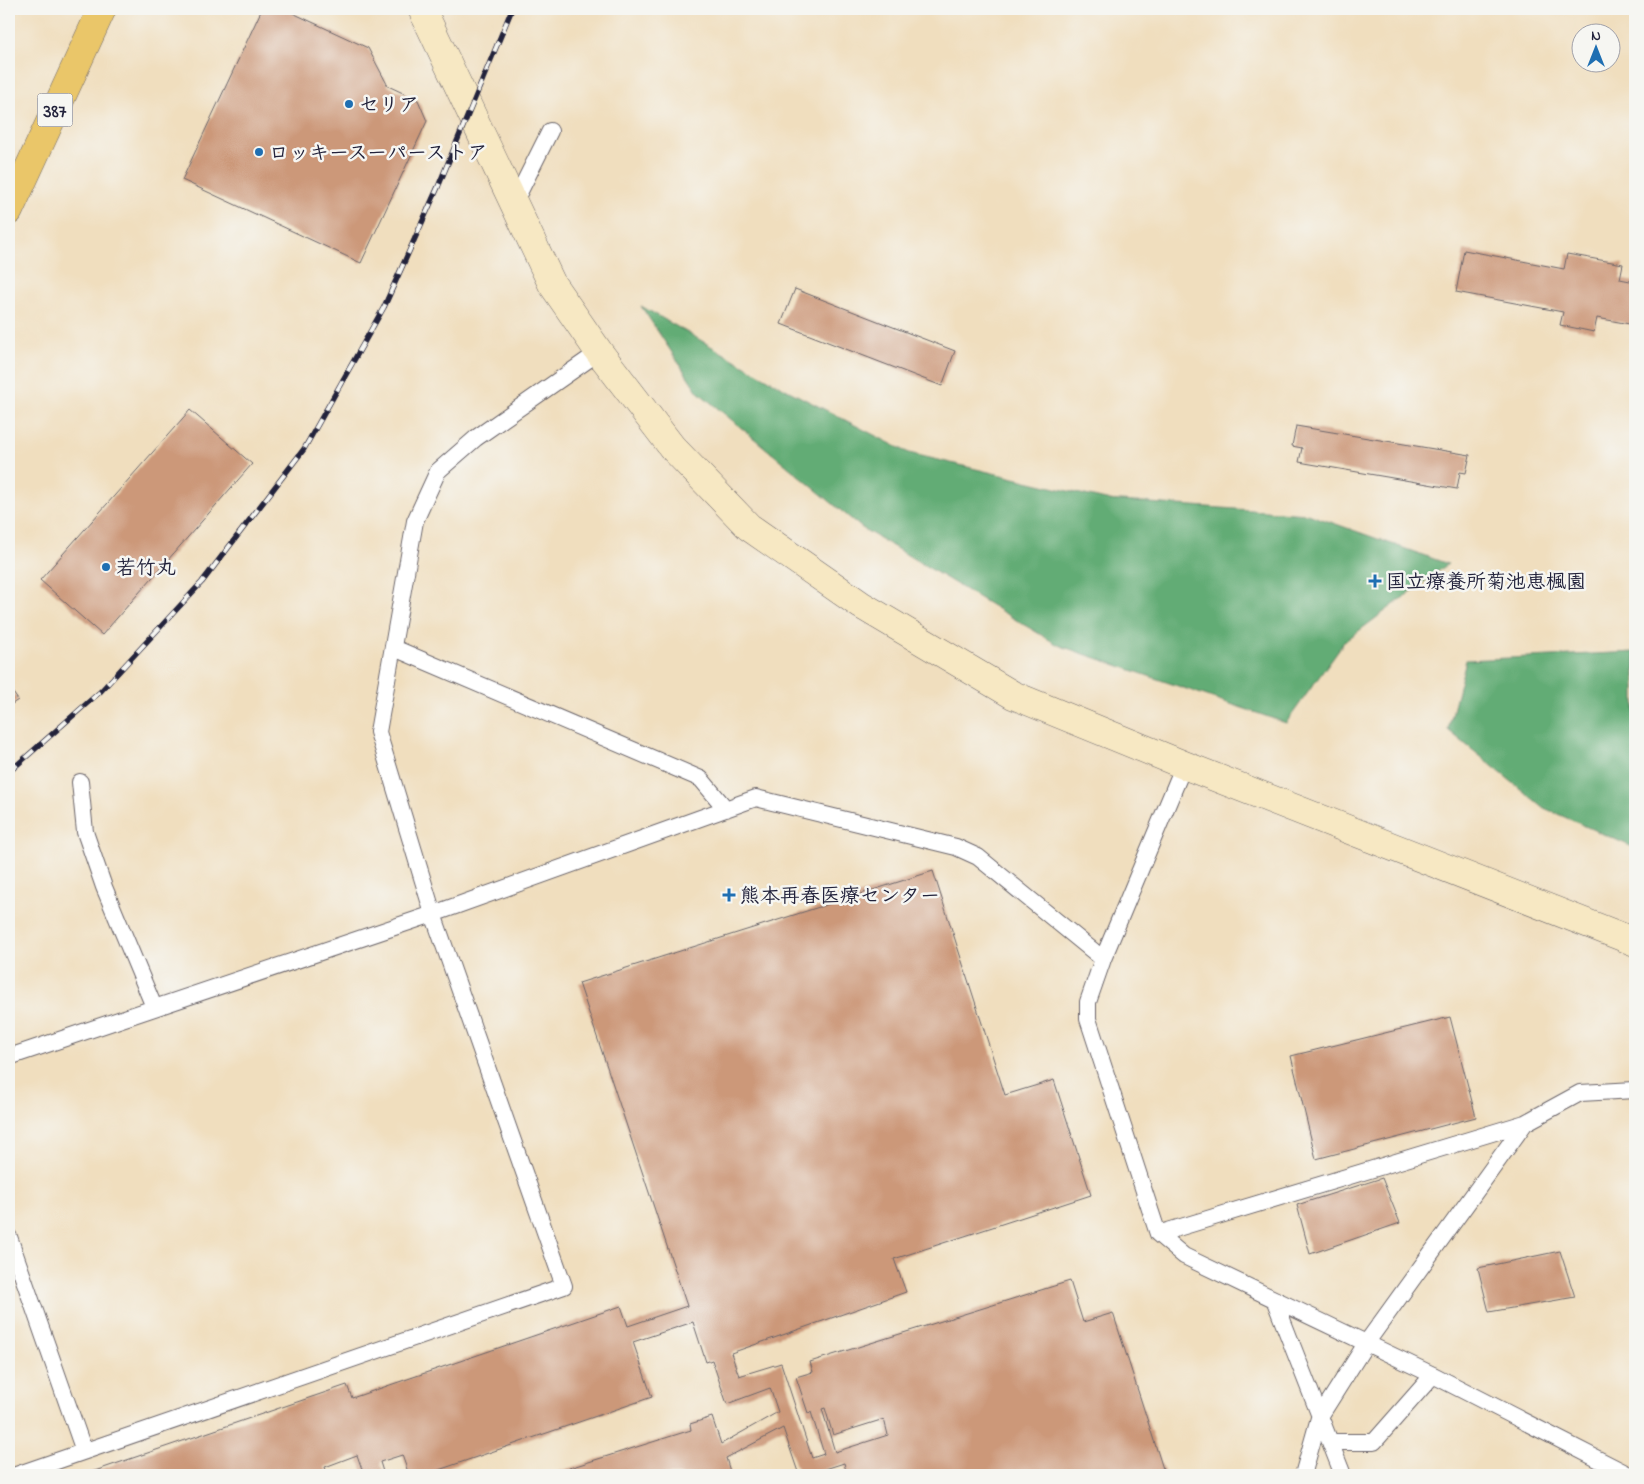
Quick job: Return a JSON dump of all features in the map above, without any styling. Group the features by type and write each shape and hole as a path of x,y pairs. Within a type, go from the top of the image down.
{"highway":[{"name":"387","path":"9,211 102,9"}],"street":[{"path":"422,9 552,284 599,352 672,447 749,527 861,604 1013,695 1184,766 1635,942"}],"lane":[{"path":"514,203 550,131"},
{"path":"16,1475 564,1286 433,914 378,732 415,521 438,471 476,438 599,352"},
{"path":"394,648 701,780 726,808"},
{"path":"1184,766 1103,959 1088,1002 1088,1019 1158,1234 1184,1256 1367,1342 1629,1475"},
{"path":"80,782 85,832 104,887 154,1006"},
{"path":"9,1057 154,1006 433,914 756,798 956,847 978,857 1103,959"},
{"path":"1158,1234 1525,1123 1580,1093 1635,1090"},
{"path":"1304,1475 1303,1469 1319,1418 1367,1342 1525,1123"},
{"path":"9,1237 84,1451"},
{"path":"1274,1299 1319,1418 1331,1442 1343,1475"},
{"path":"1331,1442 1374,1442 1433,1375"}],"green space":[{"path":"641,306 789,391 909,453 1106,500 1308,514 1448,564 1344,642 1286,723 1058,645 862,528 698,392"},
{"path":"1635,652 1635,848 1544,808 1448,730 1466,660"}],"building":[{"path":"262,9 284,9 368,48 388,86 418,100 427,121 361,263 182,180"},
{"path":"1464,250 1564,269 1567,254 1623,264 1620,279 1635,282 1635,325 1597,318 1594,332 1560,325 1563,312 1456,292"},
{"path":"795,289 955,351 942,386 781,324"},
{"path":"190,410 252,464 102,635 40,580"},
{"path":"1296,426 1470,455 1466,473 1460,472 1457,489 1299,462 1302,448 1292,446"},
{"path":"9,687 18,700 9,706"},
{"path":"933,871 1005,1095 1054,1080 1091,1195 894,1259 906,1292 731,1353 739,1376 781,1363 812,1458 824,1454 811,1412 808,1413 796,1377 813,1372 810,1362 1070,1281 1083,1322 1113,1313 1165,1475 847,1475 844,1463 816,1472 817,1475 799,1475 783,1428 726,1458 731,1475 547,1475 691,1430 690,1424 712,1417 721,1444 778,1412 770,1388 727,1404 712,1360 706,1362 693,1322 633,1342 652,1397 424,1475 409,1475 402,1455 380,1462 384,1475 364,1475 357,1455 325,1467 328,1475 83,1475 347,1385 352,1398 621,1306 628,1326 687,1306 579,983","holes":["825,1408 833,1435 884,1419 888,1435 835,1452 822,1409"]},
{"path":"1450,1017 1476,1117 1316,1159 1291,1056"},
{"path":"1382,1178 1400,1223 1310,1254 1297,1205"},
{"path":"1560,1251 1575,1297 1489,1312 1478,1268"}],"railway":[{"path":"9,772 101,691 202,582 304,449 384,307 438,187 512,9"}],"place":[{"name":"セリア","path":"349,104"},
{"name":"ロッキースーパーストア","path":"259,152"},
{"name":"若竹丸","path":"106,567"},
{"name":"国立療養所菊池恵楓園","path":"1375,581"},
{"name":"熊本再春医療センター","path":"729,895"}]}
